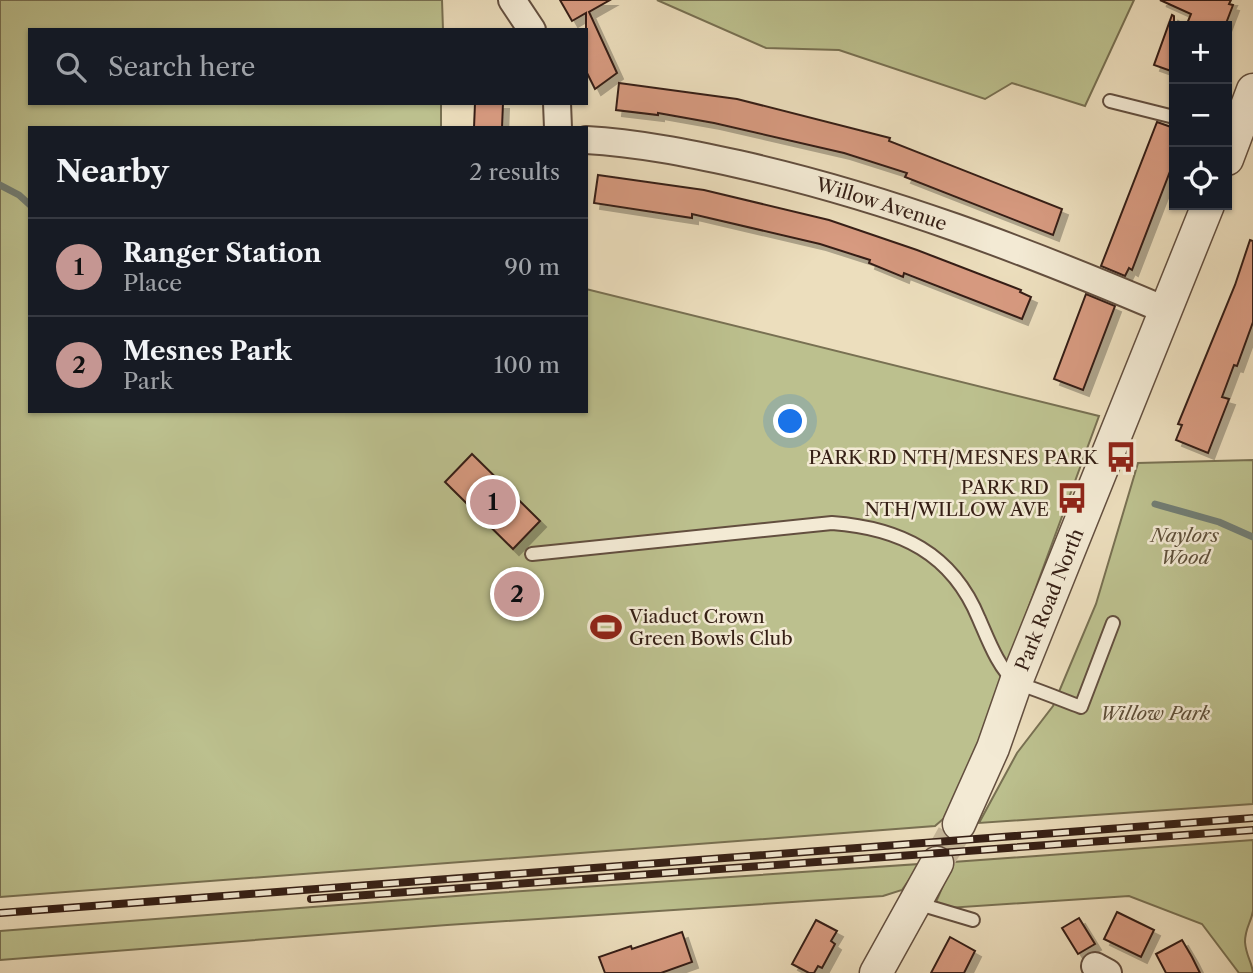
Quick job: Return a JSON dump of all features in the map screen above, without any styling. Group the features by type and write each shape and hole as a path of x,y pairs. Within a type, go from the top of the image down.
{"street":[{"path":"506,4 530,28"},
{"path":"1237,134 1253,90"},
{"path":"556,105 558,126"},
{"name":"Willow Avenue","path":"588,140 684,152 800,178 929,216 1047,260 1165,310"},
{"name":"Park Road North","path":"959,824 986,763 1206,210"},
{"path":"876,973 937,863"}],"lane":[{"path":"1110,101 1169,116"},
{"path":"532,554 832,523 877,528 899,535 919,546 956,577 970,596 993,652 1016,682 1081,707 1113,623"},
{"path":"915,903 973,920"}],"green space":[{"path":"0,0 442,0 443,28 28,28 28,105 441,105 441,126 28,126 28,413 588,413 588,289 1099,416 957,807 935,826 0,897"},
{"path":"657,0 1134,0 1085,106 1012,83 985,99 839,50 766,48"},
{"name":"Naylors Wood","path":"1253,460 1253,804 979,823 1017,753 1053,706 1096,604 1138,463"},
{"path":"1253,840 1253,911 1245,942 1253,973 1239,973 1202,924 1129,896 933,909 953,862"},
{"path":"920,864 902,890 883,896 447,925 0,960 0,931"}],"building":[{"path":"560,0 610,0 589,12 617,73 595,89 588,75 586,13 572,21"},
{"path":"1160,0 1231,0 1229,4 1233,5 1227,21 1188,21 1191,14"},
{"path":"1169,23 1169,70 1154,65"},
{"path":"619,83 737,99 890,138 889,141 1062,209 1053,235 905,177 907,173 844,153 714,123 658,113 616,110"},
{"path":"475,105 503,105 502,126 474,126"},
{"path":"1157,122 1169,126 1169,174 1132,270 1129,268 1125,276 1101,266"},
{"path":"598,175 704,190 829,220 917,250 1021,290 1020,292 1031,297 1022,319 904,273 903,277 869,263 870,260 820,244 692,214 692,218 594,203"},
{"path":"1250,240 1253,241 1253,322 1222,397 1229,399 1208,453 1176,440 1182,425 1178,424 1235,285"},
{"path":"1086,294 1115,306 1083,390 1054,379"},
{"path":"472,454 540,521 513,549 445,482"},
{"path":"1117,912 1154,930 1141,957 1104,939"},
{"path":"1079,918 1095,944 1078,954 1062,928"},
{"path":"816,920 837,931 831,941 835,944 822,968 818,966 814,973 809,973 792,964"},
{"path":"682,932 692,962 661,973 605,973 599,957"},
{"path":"950,937 975,951 964,973 931,973"},
{"path":"1182,940 1200,973 1166,973 1156,954"}],"waterway":[{"path":"0,185 28,203"},
{"path":"1155,504 1219,522 1253,537"}],"tunnel":[{"path":"937,863 959,824"}],"railway":[{"path":"0,913 1253,818"},
{"path":"311,899 1253,830"}],"place":[{"name":"PARK RD NTH/MESNES PARK","path":"1121,457"},
{"name":"PARK RD NTH/WILLOW AVE","path":"1072,498"},
{"name":"Ranger Station","path":"493,502"},
{"name":"Mesnes Park","path":"517,594"},
{"name":"Viaduct Crown Green Bowls Club","path":"606,627"}],"park label":[{"name":"Willow Park","path":"1155,713"}]}
